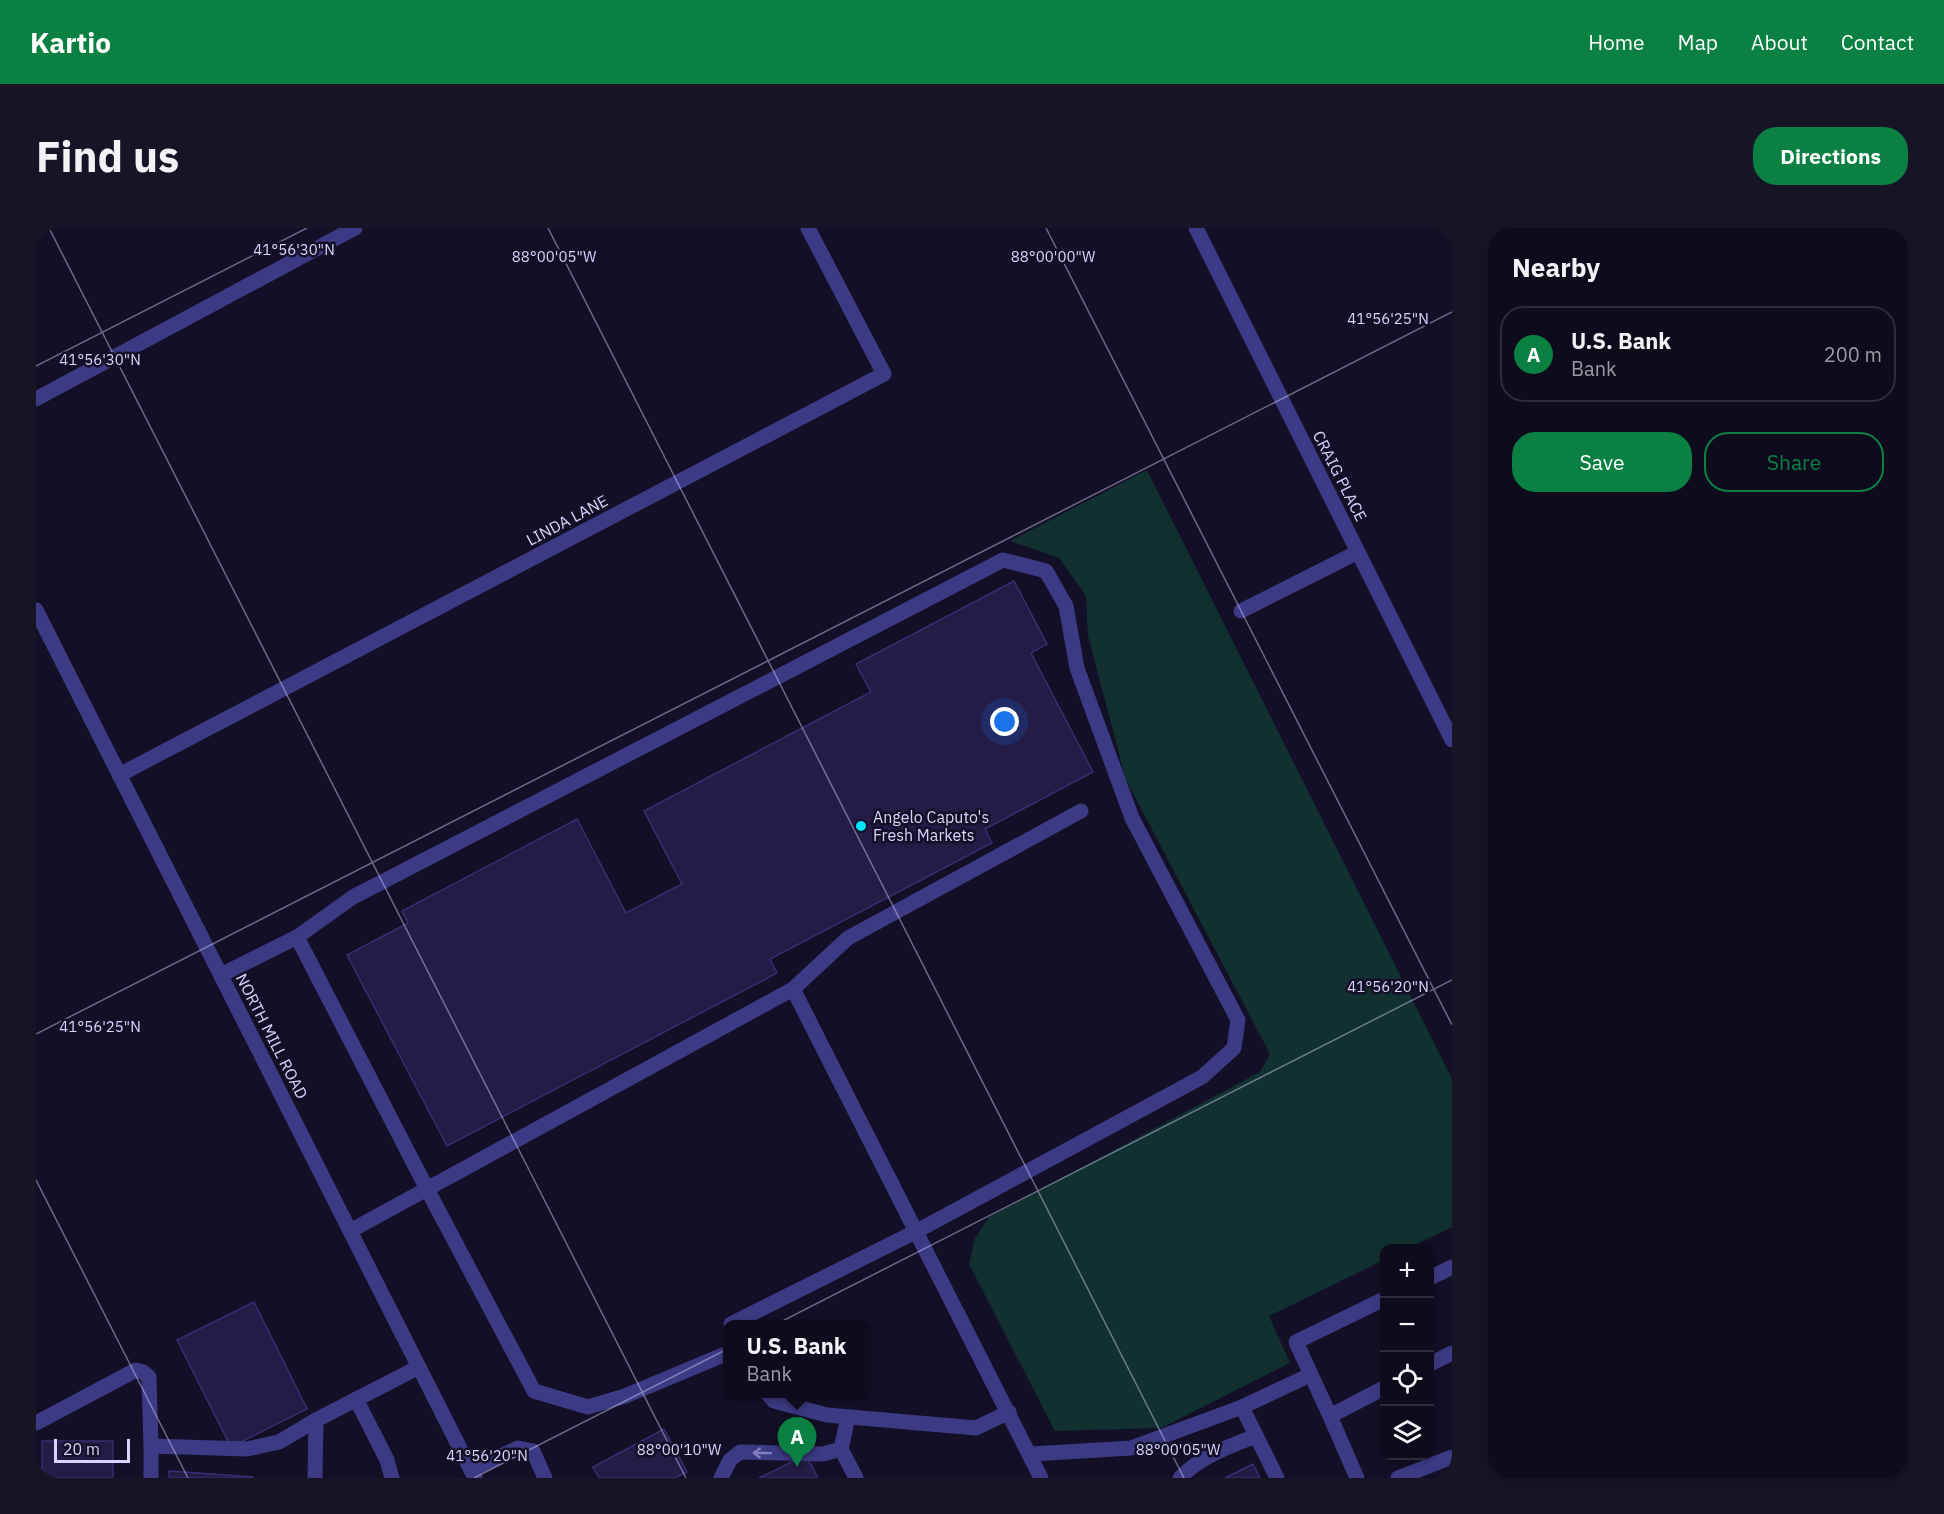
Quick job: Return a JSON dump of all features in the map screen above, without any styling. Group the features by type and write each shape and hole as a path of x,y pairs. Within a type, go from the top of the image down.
{"street":[{"path":"36,399 355,228"},
{"name":"LINDA LANE","path":"119,775 884,374 808,228"},
{"name":"CRAIG PLACE","path":"1196,228 1358,552 1448,722 1452,740"},
{"path":"1241,611 1358,552"},
{"path":"221,975 297,938 353,897 1003,560 1046,571 1065,606 1077,668 1132,818 1238,1020 1234,1048 1202,1077 917,1231 739,1320"},
{"name":"NORTH MILL ROAD","path":"36,610 40,630 119,775 473,1474"},
{"path":"350,1231 793,989 848,938 1081,811"},
{"path":"297,938 534,1391 588,1407 625,1396 723,1355"},
{"path":"793,989 1041,1478"},
{"path":"1434,1276 1452,1267"},
{"path":"1358,1478 1296,1342 1380,1301"},
{"path":"1434,1362 1452,1353"},
{"path":"151,1446 247,1449 279,1442 316,1420 419,1367"},
{"path":"36,1423 136,1370 143,1372 149,1377 151,1478"},
{"path":"1030,1454 1131,1448 1242,1407 1310,1375"},
{"path":"1330,1416 1380,1390"},
{"path":"771,1398 774,1401 827,1415 976,1428 1009,1412"},
{"path":"356,1399 387,1460 392,1478"},
{"path":"1242,1407 1277,1478"},
{"path":"848,1417 841,1449 856,1478"},
{"path":"315,1478 316,1420"},
{"path":"1180,1478 1188,1468 1224,1449 1256,1436"},
{"path":"473,1474 518,1448 533,1450 545,1478"},
{"path":"721,1478 730,1460 740,1452 823,1454 841,1449"},
{"path":"1398,1478 1452,1457"}],"green space":[{"path":"1147,470 1452,1079 1452,1227 1416,1244 1380,1244 1380,1262 1269,1316 1290,1363 1161,1428 1055,1431 969,1264 975,1238 989,1217 1260,1072 1270,1054 1126,780 1088,636 1086,596 1059,558 1010,541"}],"building":[{"path":"1014,581 1047,644 1031,653 1093,772 985,829 992,843 770,959 777,973 447,1146 347,955 408,923 402,911 577,819 626,913 682,884 644,811 871,692 856,664"},
{"path":"254,1302 307,1409 231,1447 177,1340"},
{"path":"664,1429 687,1472 675,1478 599,1478 593,1467"},
{"path":"42,1441 113,1441 113,1478 42,1478"},
{"path":"806,1455 818,1478 759,1478"},
{"path":"1253,1464 1260,1478 1225,1478"},
{"path":"169,1471 253,1477 253,1478 169,1478"}],"place":[{"name":"Angelo Caputo's Fresh Markets","path":"861,826"},
{"name":"U.S. Bank","path":"797,1467"}]}
